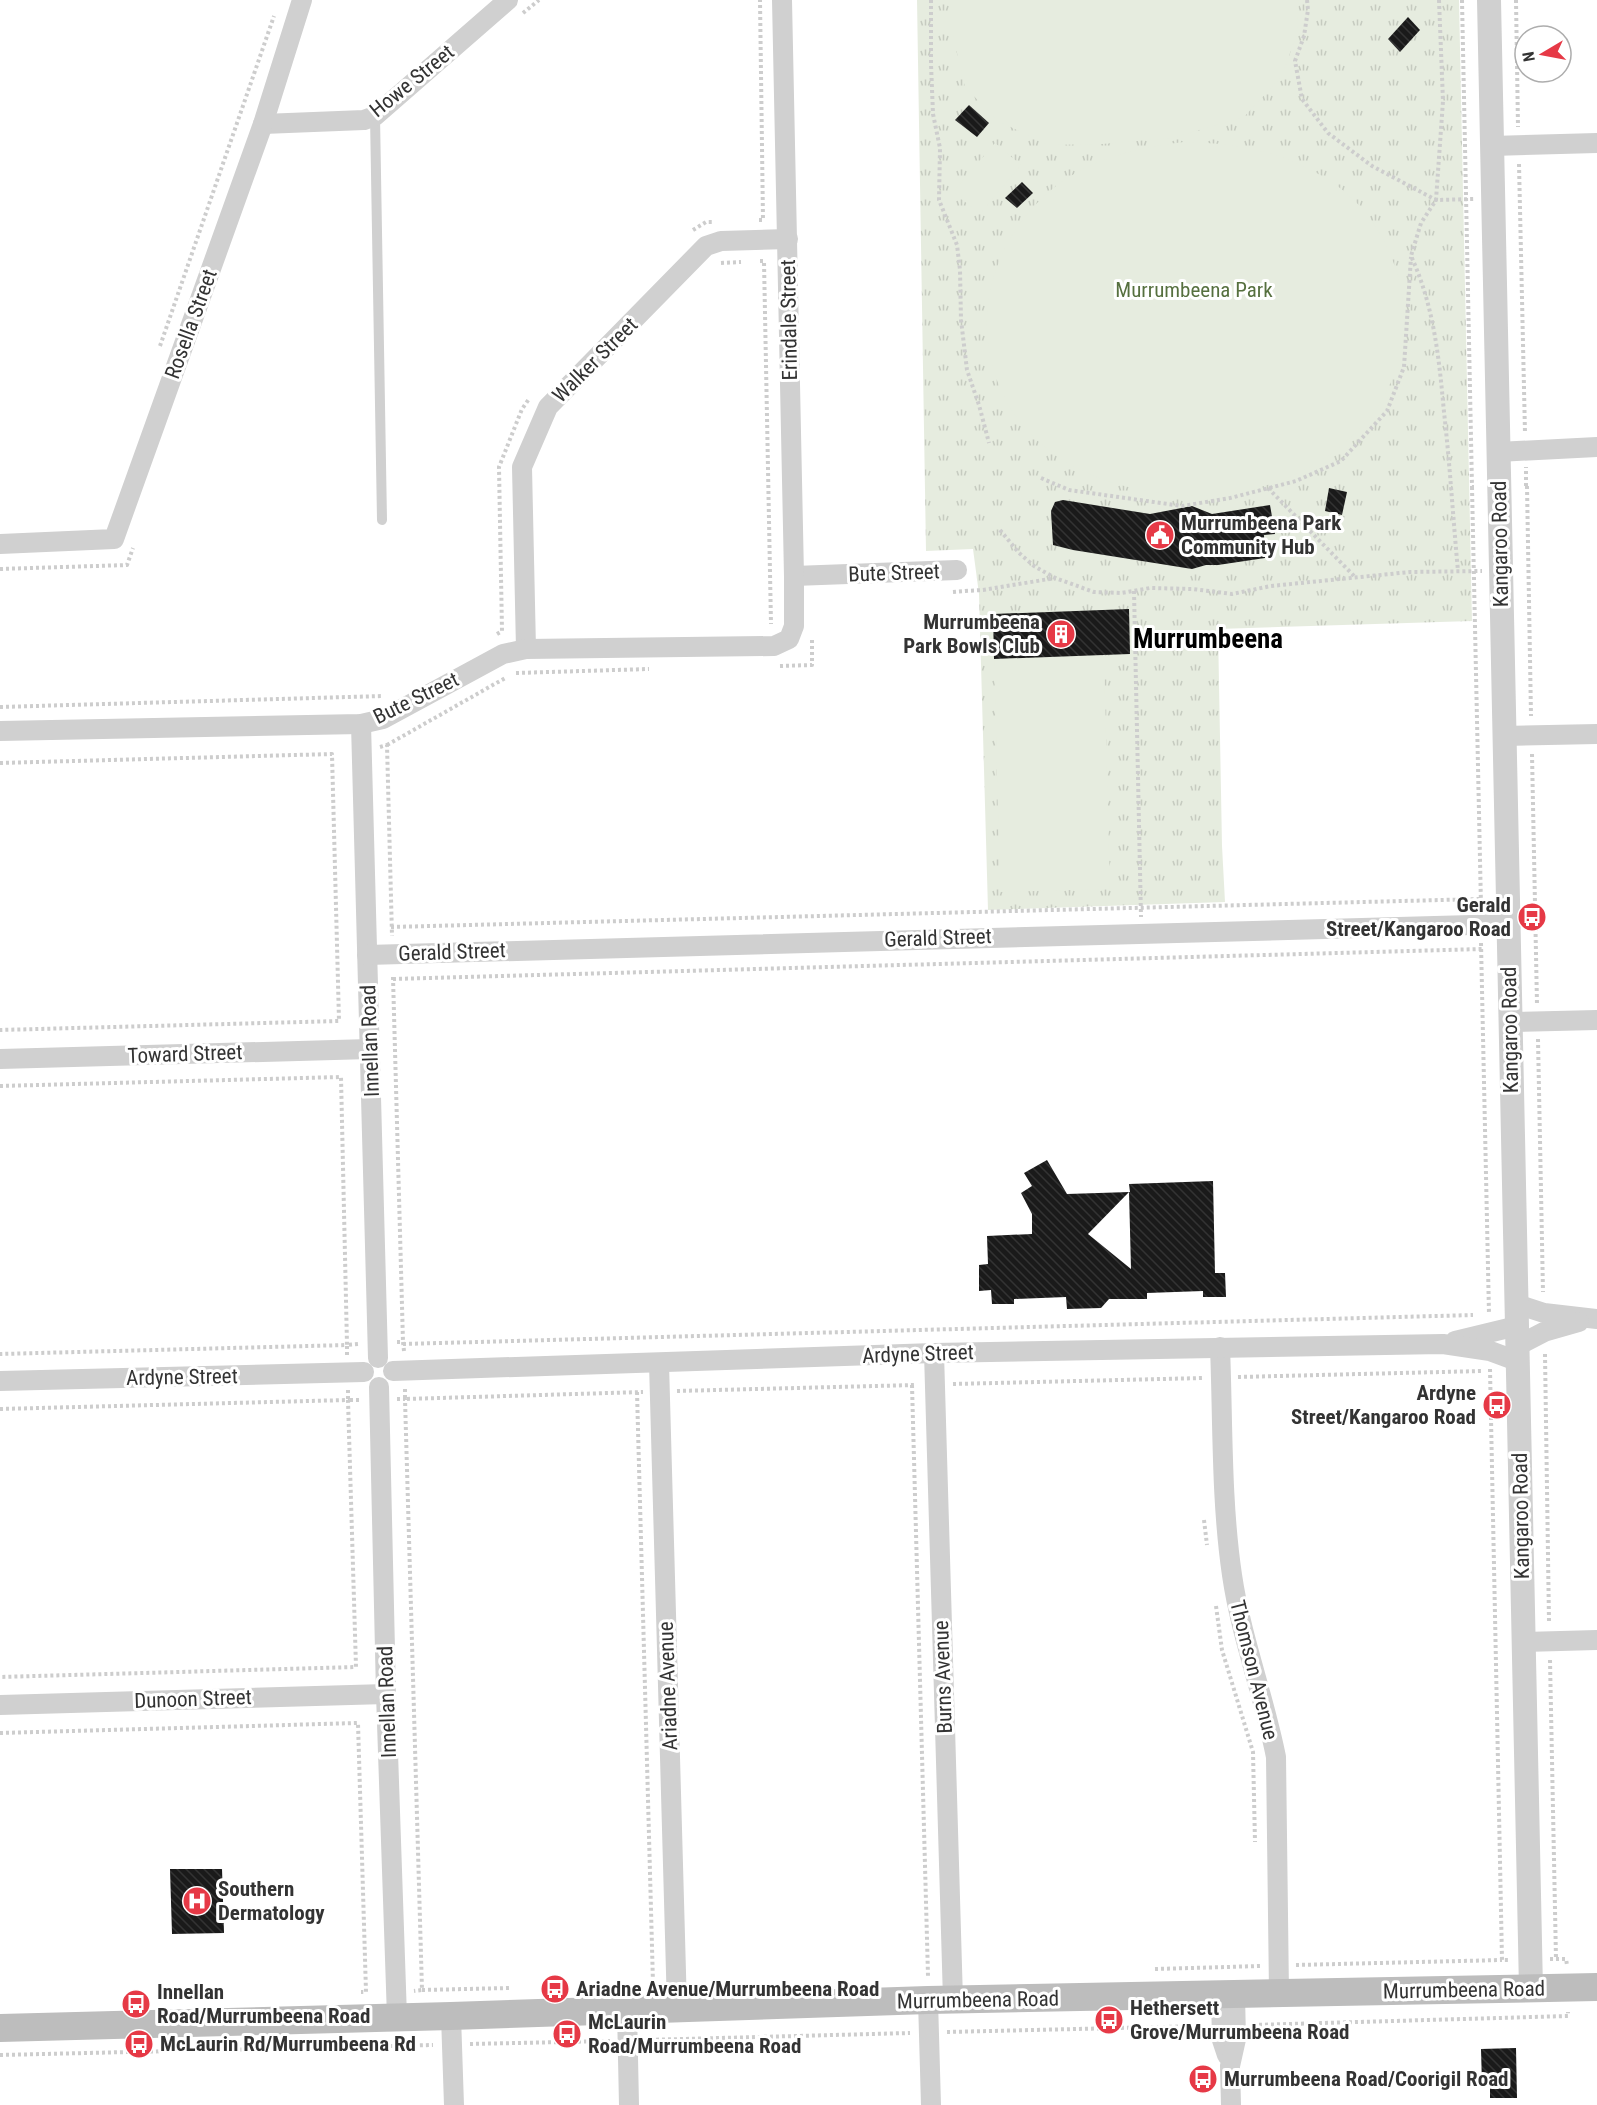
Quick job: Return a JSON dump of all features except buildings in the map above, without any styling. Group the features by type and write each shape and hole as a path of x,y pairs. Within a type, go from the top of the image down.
{"main road":[{"name":"Murrumbeena Road","path":"0,2028 397,2004 451,2016 677,2008 936,1992 1228,1995 1597,1987"}],"street":[{"name":"Rosella Street","path":"0,544 114,539 263,124 302,0"},
{"name":"Howe Street","path":"263,124 364,120 375,116 508,0"},
{"name":"Erindale Street","path":"782,0 794,576 794,627 789,639"},
{"name":"Kangaroo Road","path":"1489,0 1531,1989"},
{"path":"1492,146 1597,143"},
{"name":"Walker Street","path":"526,649 522,467 548,407 706,246 721,241 788,239"},
{"path":"1498,452 1597,447"},
{"name":"Bute Street","path":"794,576 957,570"},
{"name":"Bute Street","path":"0,731 361,724 383,719 503,654 526,649 774,646 789,639"},
{"name":"Innellan Road","path":"361,724 378,1358"},
{"path":"1504,736 1597,734"},
{"name":"Gerald Street","path":"367,954 1508,924"},
{"path":"1511,1022 1597,1020"},
{"name":"Toward Street","path":"0,1059 370,1048"},
{"path":"1489,1342 1544,1323 1592,1320"},
{"name":"Ardyne Street","path":"393,1371 659,1364 934,1353 1443,1344 1489,1342 1544,1323"},
{"name":"Thomson Avenue","path":"1220,1347 1227,1533 1232,1577 1243,1633 1269,1723 1276,1757 1279,1993"},
{"name":"Burns Avenue","path":"931,2105 936,1992 934,1353"},
{"path":"378,1358 389,1362 393,1371 391,1380 380,1393 367,1381 364,1372 367,1363 378,1358"},
{"name":"Ariadne Avenue","path":"659,1364 677,2008"},
{"name":"Ardyne Street","path":"0,1381 364,1372"},
{"name":"Innellan Road","path":"380,1393 386,1694 397,2004"},
{"path":"1523,1642 1597,1640"},
{"name":"Dunoon Street","path":"0,1705 386,1694"},
{"path":"1228,1995 1222,2040 1230,2066 1231,2105"},
{"path":"627,2010 629,2105"},
{"path":"451,2016 454,2105"}],"lane":[{"path":"375,116 381,520"}],"path":[{"path":"521,15 538,0"},
{"path":"752,220 763,220 759,0"},
{"path":"931,0 933,114 940,148 939,200 957,244 961,320 967,370 989,443"},
{"path":"1307,0 1308,10 1304,36 1295,61 1302,99 1328,133 1372,166 1436,200 1493,199"},
{"path":"1041,478 1069,490 1182,506 1230,498 1296,481 1341,460 1387,411 1404,367 1411,256 1421,223 1436,200 1443,101 1439,0"},
{"path":"1462,0 1502,1960 1530,1959"},
{"path":"1516,0 1556,1959"},
{"path":"160,347 276,11"},
{"path":"688,235 696,227 706,222 717,221"},
{"path":"1000,530 1019,553 1034,566 1055,578 1094,592 1121,594 1150,588 1193,589 1232,594 1271,586 1356,577 1410,572 1458,571 1436,339 1422,281 1411,256"},
{"path":"718,263 764,261 771,624"},
{"path":"492,637 502,632 499,467 522,409 536,392"},
{"path":"1472,487 1527,486"},
{"path":"1268,488 1356,577"},
{"path":"0,569 127,566 134,543"},
{"path":"957,570 966,591 1055,578"},
{"path":"1134,591 1142,932"},
{"path":"776,666 812,665 812,633"},
{"path":"0,763 361,752 387,745 513,673 657,669"},
{"path":"0,706 387,696"},
{"path":"387,745 403,1343 1477,1315"},
{"path":"0,1030 339,1021 332,754"},
{"path":"391,927 1480,899"},
{"path":"393,979 1482,949"},
{"path":"0,1086 341,1077 347,1344 0,1354"},
{"path":"1201,1378 1201,1390"},
{"path":"912,1385 936,1992"},
{"path":"637,1392 653,1984"},
{"path":"0,1409 348,1400 380,1393 405,1399 422,1990 397,2004 366,1992 354,1993"},
{"path":"0,1677 356,1667 348,1400"},
{"path":"1204,1508 1208,1556"},
{"path":"1215,1603 1222,1650 1253,1752 1256,1847"},
{"path":"0,1733 358,1723 366,1992"},
{"path":"1258,1954 1259,1966"},
{"path":"1251,2025 1568,2016"}],"green space":[{"name":"Murrumbeena Park","path":"917,0 1459,0 1472,621 1218,629 1225,902 988,910 979,594 973,549 926,551"},
{"path":"953,0 1299,0 1297,33 1282,76 1244,117 1172,138 1102,144 1048,145 998,121 965,87 953,36"},
{"path":"1184,142 1226,145 1266,152 1304,166 1340,188 1368,215 1388,249 1397,273 1404,316 1400,355 1386,392 1364,424 1335,451 1301,472 1262,486 1221,494 1158,493 1095,476 1066,462 1040,443 1018,420 1002,392 991,359 987,326 990,293 999,262 1014,232 1034,206 1060,183 1089,166 1136,150"},
{"path":"995,143 1021,165 980,214 953,192"},
{"path":"1104,656 1110,889 1000,892 994,659"}],"place":[{"name":"Murrumbeena Park Community Hub","path":"1160,535"},
{"name":"Murrumbeena Park Bowls Club","path":"1061,634"},
{"name":"Gerald Street/Kangaroo Road","path":"1532,917"},
{"name":"Ardyne Street/Kangaroo Road","path":"1497,1405"},
{"name":"Southern Dermatology","path":"197,1901"},
{"name":"Ariadne Avenue/Murrumbeena Road","path":"555,1989"},
{"name":"Innellan Road/Murrumbeena Road","path":"136,2004"},
{"name":"Hethersett Grove/Murrumbeena Road","path":"1109,2020"},
{"name":"McLaurin Road/Murrumbeena Road","path":"567,2034"},
{"name":"McLaurin Rd/Murrumbeena Rd","path":"139,2044"},
{"name":"Murrumbeena Road/Coorigil Road","path":"1203,2079"}],"district":[{"name":"Murrumbeena","path":"1208,639"}]}
